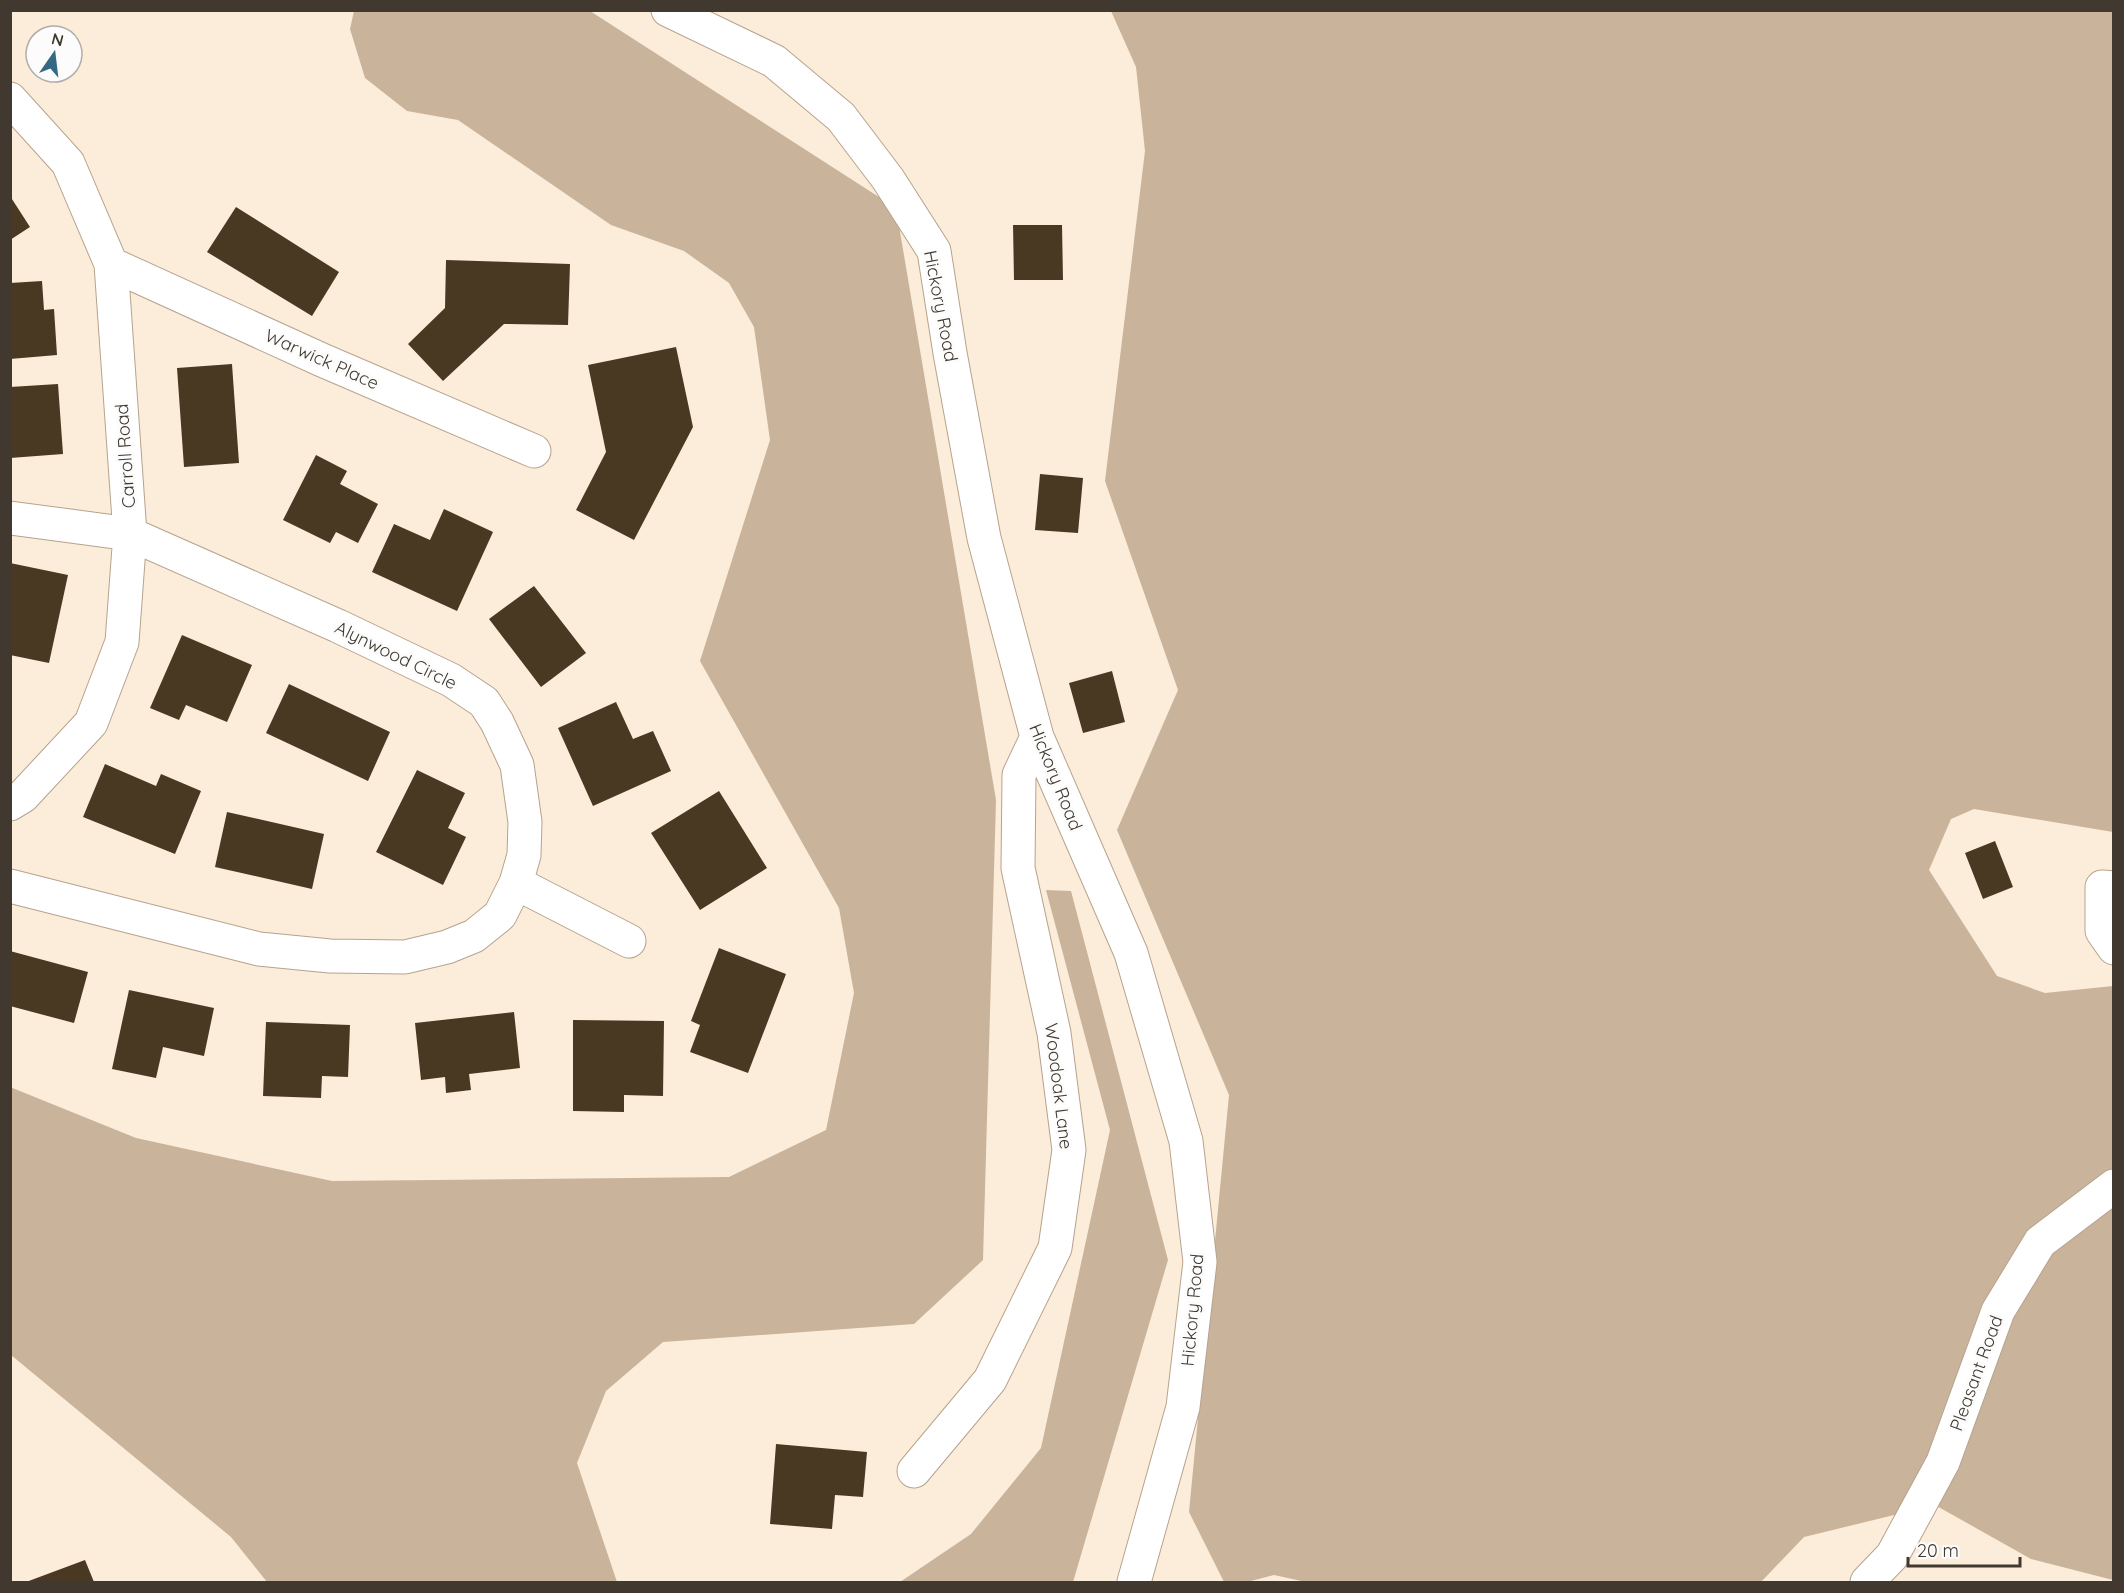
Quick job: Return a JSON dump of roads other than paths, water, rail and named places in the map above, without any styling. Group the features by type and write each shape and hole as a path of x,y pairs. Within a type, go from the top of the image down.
{"street":[{"name":"Hickory Road","path":"668,10 774,61 842,117 888,179 934,251 984,538 1037,737 1131,953 1186,1141 1200,1262 1183,1407 1134,1582"},
{"name":"Carroll Road","path":"10,99 68,163 111,264 130,534 122,642 91,723 23,796 10,804"},
{"name":"Warwick Place","path":"111,264 534,451"},
{"name":"Alynwood Circle","path":"10,518 130,534 338,626 451,680 484,702 497,722 517,765 525,822 524,855 516,883 500,915 474,936 447,947 405,957 330,956 259,949 10,886"},
{"name":"Woodoak Lane","path":"914,1472 990,1380 1055,1248 1069,1150 1054,1033 1017,868 1019,775 1037,737"},
{"path":"516,883 629,941"},
{"path":"2108,888 2102,931 2114,948"},
{"name":"Pleasant Road","path":"1867,1582 1892,1556 1943,1462 1998,1311 2040,1242 2114,1186"}]}
